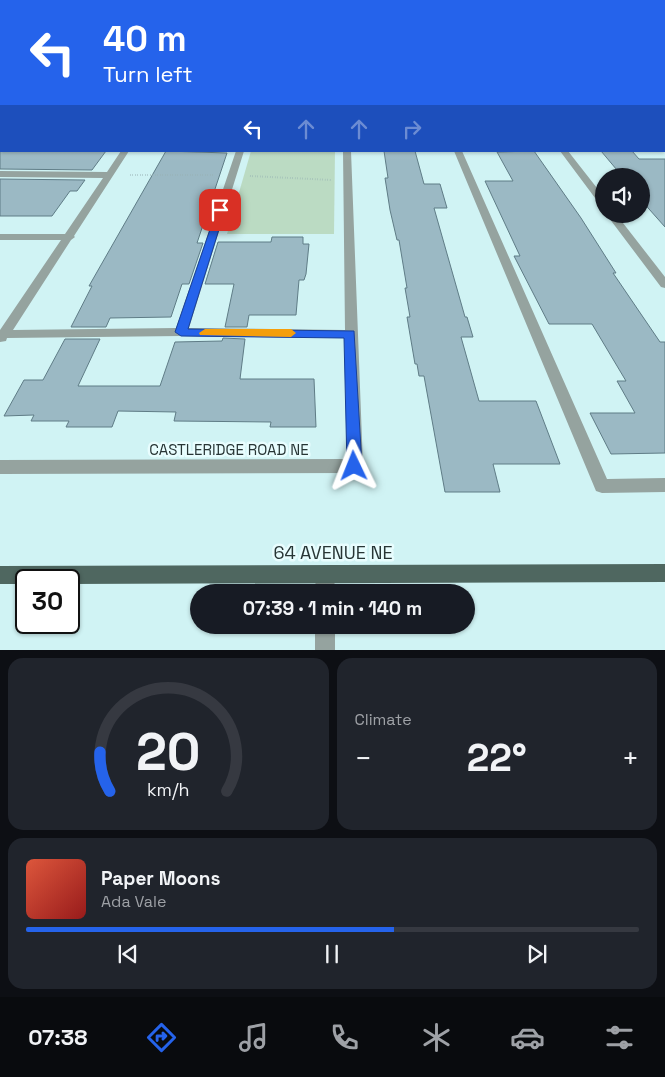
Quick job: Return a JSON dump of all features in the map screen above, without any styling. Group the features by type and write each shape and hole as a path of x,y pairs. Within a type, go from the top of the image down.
{"main road":[{"name":"64 AVENUE NE","path":"0,575 325,583 665,573"}],"street":[{"path":"1,336 70,237 124,152"},
{"path":"181,332 240,152"},
{"name":"CASTLERIDGE ROAD NE","path":"0,467 354,466 347,152"},
{"path":"458,152 602,486 665,485"},
{"path":"565,152 595,192"},
{"path":"0,174 110,175"},
{"path":"619,223 665,284"},
{"path":"0,237 70,237"},
{"path":"1,336 181,332 350,334"},
{"path":"324,650 325,634"}],"path":[{"path":"110,175 232,176 347,181"}],"green space":[{"path":"251,152 335,152 334,234 227,234"}],"building":[{"path":"0,152 105,152 92,170 0,169"},
{"path":"165,152 227,153 197,243 203,243 189,284 182,284 171,317 110,318 106,327 71,327 92,286 89,286"},
{"path":"384,152 415,152 424,184 440,184 447,208 434,208 465,317 467,317 473,337 461,337 479,401 536,401 560,464 493,464 500,492 445,492 424,376 419,376 417,364 415,364 407,317 410,317 405,288 407,288 399,240 397,240 390,210 385,178 388,178"},
{"path":"497,152 535,152 581,218 616,273 613,273 660,342 665,342 665,453 611,454 590,413 635,413 617,381 626,381 592,324 549,324 514,256 520,256 485,181 513,181"},
{"path":"602,152 633,152 639,159 665,159 665,227 650,210 650,168 615,168"},
{"path":"0,179 85,180 77,191 70,191 52,216 0,216"},
{"path":"272,237 303,237 303,244 309,244 306,274 304,280 299,280 296,315 249,315 247,327 225,327 234,284 205,284 218,242 271,242"},
{"path":"223,338 245,339 240,379 314,379 316,427 270,427 271,422 174,421 176,412 118,411 112,427 66,427 69,421 31,421 34,415 4,416 24,380 43,380 65,339 100,339 78,386 160,386 175,342 222,341"}],"slow traffic":[{"path":"205,333 291,333"}],"route":[{"path":"220,210 181,332 350,334 354,466"}]}
